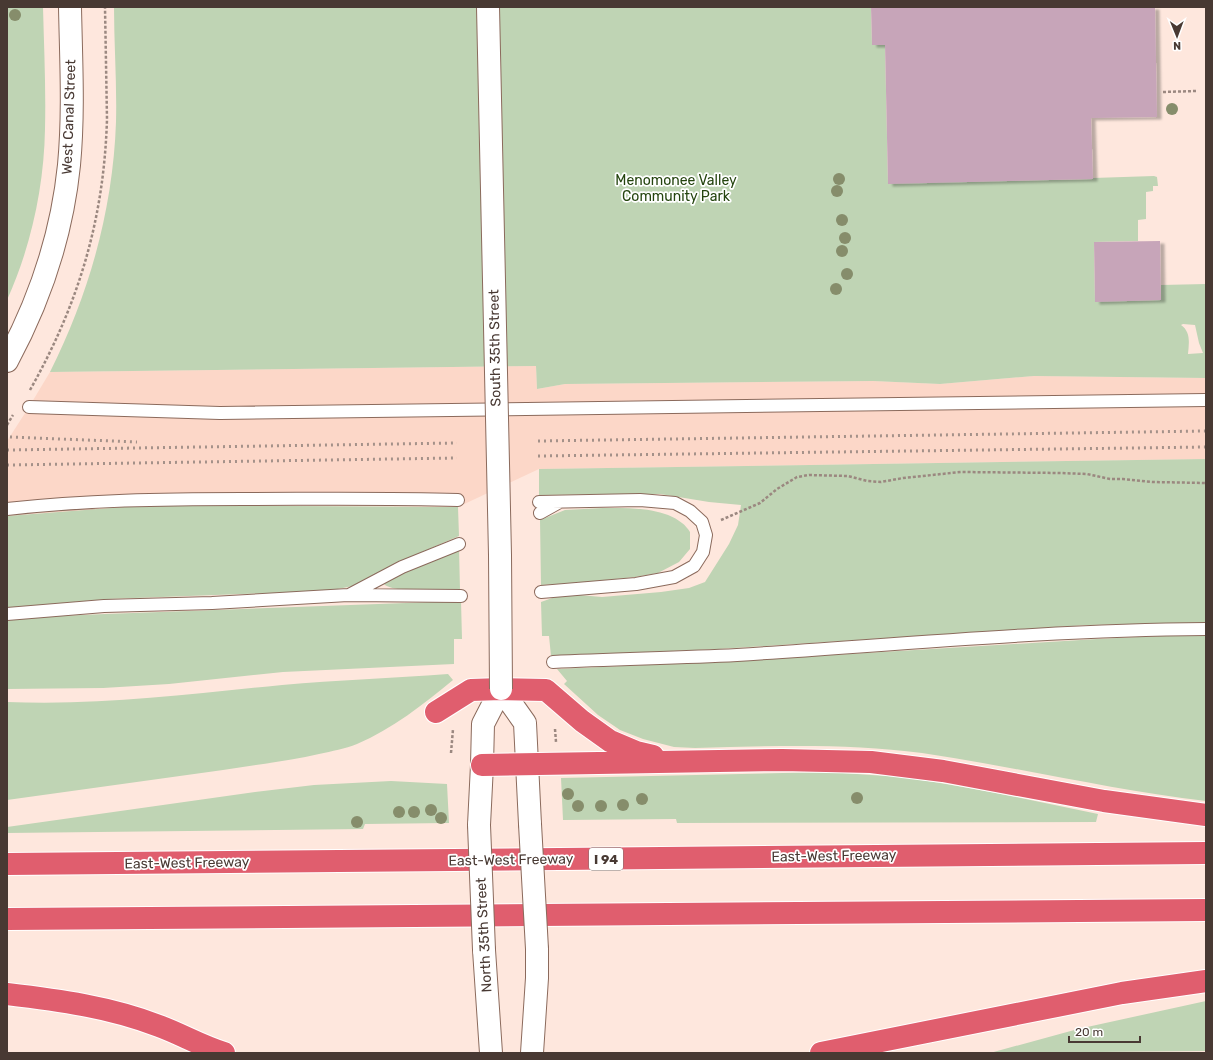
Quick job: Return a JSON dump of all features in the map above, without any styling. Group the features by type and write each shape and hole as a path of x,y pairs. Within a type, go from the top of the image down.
{"highway":[{"path":"436,712 471,690 546,690 564,718 582,721 610,741 636,752 680,762"},
{"path":"482,765 782,760 871,762 943,771 1104,801 1206,815"},
{"name":"East-West Freeway","path":"7,864 1206,853"},
{"path":"7,919 1206,910"},
{"path":"821,1053 1122,993 1206,981"},
{"path":"7,994 51,999 117,1012 159,1025 224,1053"}],"main road":[{"name":"West Canal Street","path":"7,361 34,304 47,270 62,213 69,166 71,138 72,101 70,7"},
{"name":"South 35th Street","path":"488,7 500,547 501,689"},
{"path":"501,689 525,723 526,765 537,949 537,978 532,1053"},
{"name":"North 35th Street","path":"491,1053 484,950 479,825 483,724 501,689"}],"lane":[{"path":"30,407 220,413 1206,400"},
{"path":"7,509 40,505 150,499 348,498 458,500"},
{"path":"539,507 561,502 640,500 675,503 690,511 702,522 706,535 703,552 694,566 674,577 636,584 541,592"},
{"path":"348,595 402,567 459,544"},
{"path":"7,614 104,606 220,603 348,595 460,596"},
{"path":"553,662 736,655 964,639 1155,629 1206,629"}],"path":[{"path":"1163,92 1197,91"},
{"path":"704,528 760,503 777,489 797,477 809,475 848,476 867,481 881,482 903,478 960,472 1060,473 1087,474 1110,479 1123,478 1153,482 1206,483"},
{"path":"556,743 564,718"},
{"path":"451,753 453,727"}],"shaded area":[{"path":"536,366 537,389 565,384 873,381 940,384 1034,376 1206,378 1206,459 539,469 458,507 285,505 42,513 7,516 7,441 50,372"}],"green space":[{"path":"7,7 43,7 45,129 42,173 35,216 23,259 7,300"},
{"name":"Menomonee Valley Community Park","path":"114,7 871,7 872,45 885,45 888,183 1157,177 1158,186 1153,186 1153,191 1146,192 1146,219 1138,220 1138,241 1094,242 1095,301 1161,300 1161,285 1206,284 1206,378 1034,376 940,384 873,381 565,384 537,389 536,366 50,372 64,342 87,282 104,219 110,187 116,122","holes":["1181,325 1195,325 1203,353 1188,354 1188,334"]},
{"path":"1206,459 1206,623 1088,625 719,649 551,656 549,636 542,636 541,602 555,597 579,595 602,597 661,592 689,588 705,582 729,544 738,525 741,505 709,502 660,494 539,495 539,469"},
{"path":"150,505 458,507 459,536 399,562 353,586 327,591 108,599 7,608 7,516"},
{"path":"603,508 655,511 674,518 684,525 690,532 690,549 679,562 658,573 577,583 541,585 540,520 565,510"},
{"path":"459,548 460,590 408,590 389,587 384,584 388,580"},
{"path":"461,601 462,639 454,639 454,664 283,672 169,684 103,688 7,689 7,620 35,617 105,614"},
{"path":"1206,635 1206,801 1135,791 958,759 894,750 837,746 674,747 643,739 620,730 598,715 564,684 567,681 557,669 732,661 1097,639"},
{"path":"448,674 453,680 419,707 370,738 338,750 271,763 7,800 7,702 41,703 110,701 303,683"},
{"path":"826,772 908,778 1003,794 1098,814 1096,822 677,823 676,819 563,820 561,778"},
{"path":"391,781 447,784 449,823 365,824 363,829 7,833 7,827 255,792 314,785"},
{"path":"1206,1001 1206,1051 990,1053 1078,1029"}],"building":[{"path":"871,7 1155,7 1157,117 1091,118 1093,179 888,184 885,45 872,45"},
{"path":"1160,241 1161,300 1095,302 1094,242"}],"railway":[{"path":"538,441 1206,431"},
{"path":"10,437 137,442"},
{"path":"7,450 457,443"},
{"path":"538,456 1206,447"},
{"path":"7,465 457,458"}]}
